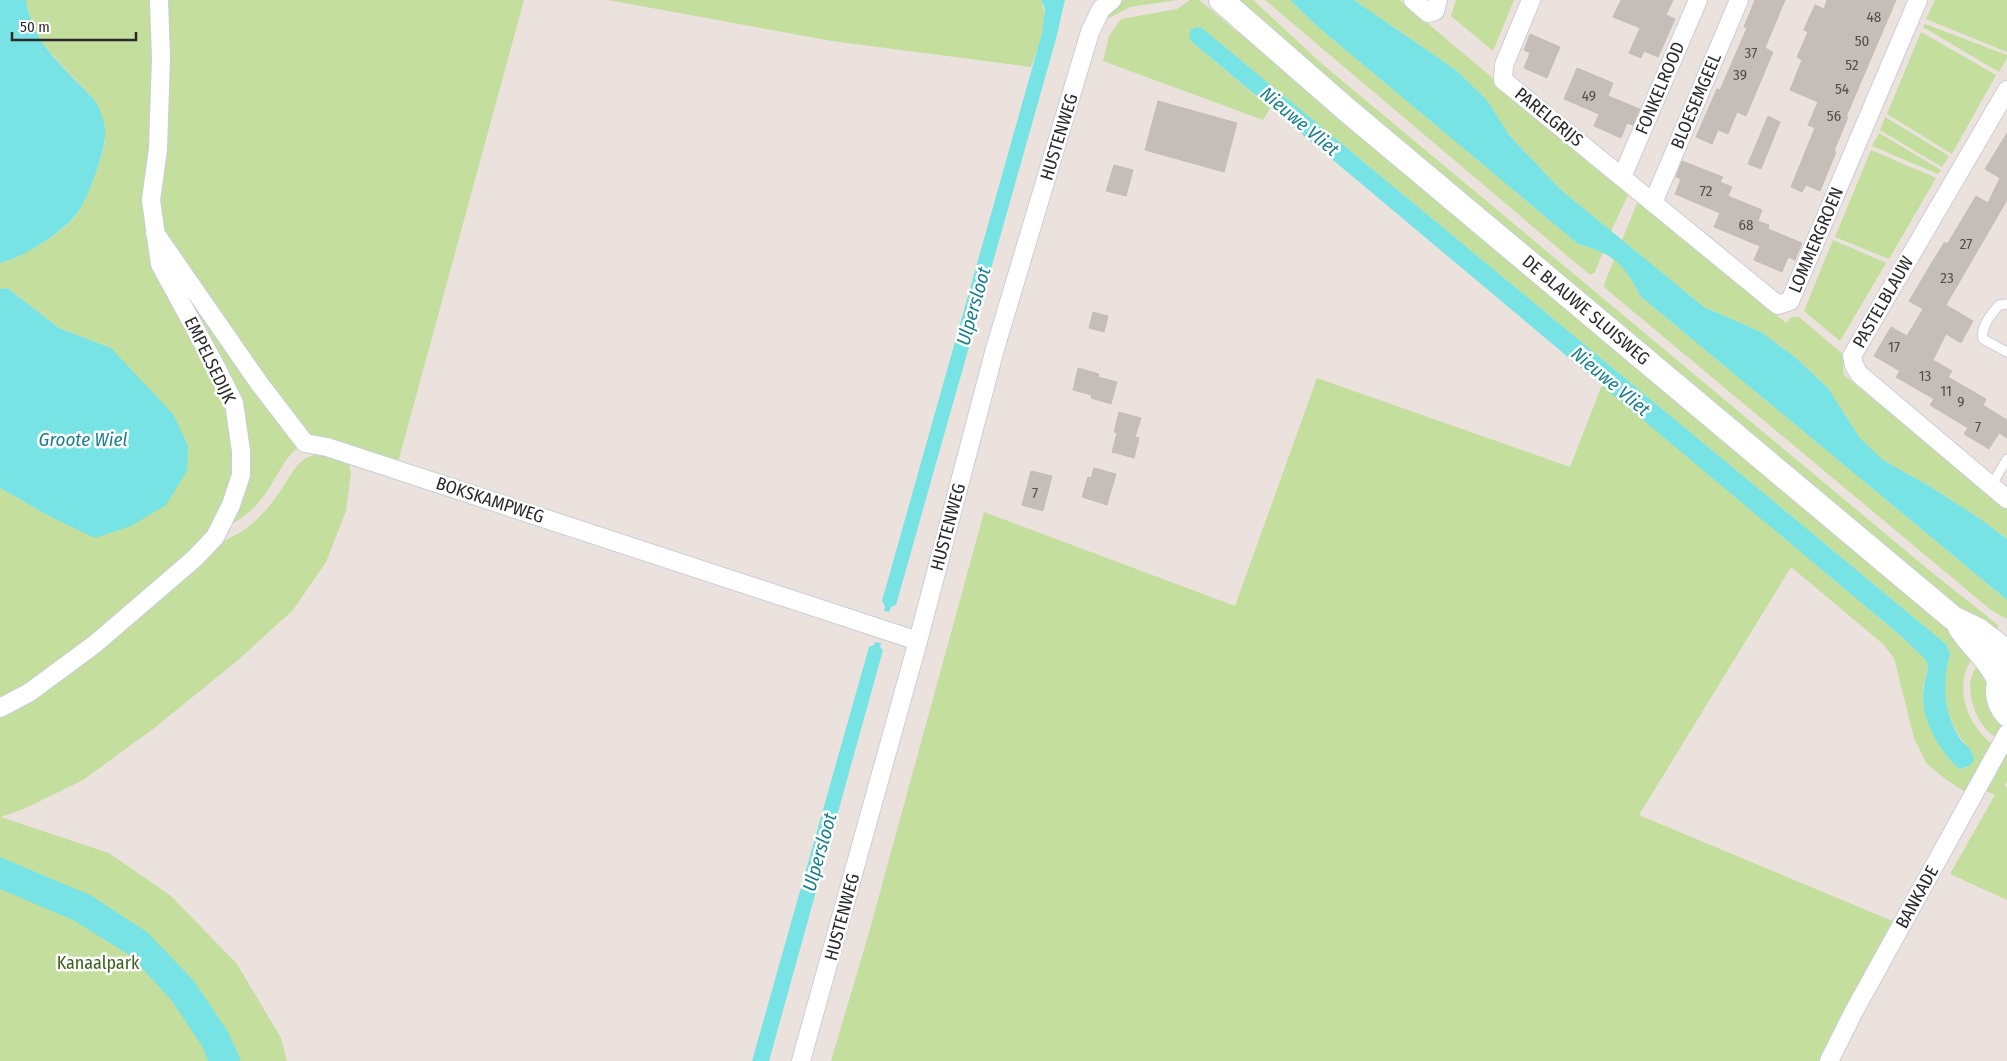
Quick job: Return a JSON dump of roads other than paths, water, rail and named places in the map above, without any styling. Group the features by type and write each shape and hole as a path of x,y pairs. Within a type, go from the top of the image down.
{"main road":[{"name":"DE BLAUWE SLUISWEG","path":"1221,0 1347,110 1953,618 1978,630 2007,652"},
{"name":"DE BLAUWE SLUISWEG","path":"1953,618 1968,640 2003,674"},
{"path":"2003,674 1998,697 2007,714"}],"street":[{"name":"EMPELSEDIJK","path":"0,708 30,692 95,644 194,559 215,537 231,505 241,475 241,451 234,403 160,264 151,200 158,149 161,58 159,0"},
{"name":"HUSTENWEG","path":"801,1061 918,641 995,349 1087,41 1101,9 1112,0"},
{"path":"1413,0 1428,12 1436,5"},
{"name":"PARELGRIJS","path":"1531,0 1504,65 1503,80 1638,190"},
{"name":"FONKELROOD","path":"1622,177 1698,0"},
{"name":"BLOESEMGEEL","path":"1653,203 1739,0"},
{"name":"LOMMERGROEN","path":"1638,190 1778,305 1790,301 1918,0"},
{"name":"PASTELBLAUW","path":"2007,90 1852,356 1859,374 2007,499"},
{"name":"BOKSKAMPWEG","path":"156,234 258,383 305,443 336,450 918,641"},
{"name":"BANKADE","path":"1829,1061 1857,1005 2007,734"}],"lane":[{"path":"2007,304 1999,305 1983,330 1982,335 1983,338 2007,352"},
{"path":"1992,486 2007,459"}],"water":[{"path":"0,0 26,0 32,23 43,43 97,104 103,120 105,133 102,154 95,176 78,212 64,227 43,243 20,256 0,263"},
{"name":"Ulpersloot","path":"1041,0 1065,0 1056,39 896,605 891,607 889,612 884,611 885,606 882,601 1042,33 1045,9"},
{"path":"1290,0 1354,0 1456,70 1486,99 1510,136 1560,189 1704,307 1761,332 1796,358 1828,388 1860,438 1883,460 1931,487 1982,520 2007,539 2007,600 1640,296 1628,275 1616,261 1609,256 1578,244 1318,27"},
{"name":"Nieuwe Vliet","path":"1196,27 1202,28 1946,644 1950,654 1945,686 1947,707 1959,737 1972,752 1974,758 1972,763 1968,767 1959,769 1937,742 1924,710 1926,660 1902,637 1191,41 1189,35 1191,30"},
{"name":"Groote Wiel","path":"7,288 59,328 111,348 173,414 188,446 187,471 166,505 131,526 95,538 49,516 0,488 0,289"},
{"name":"Ulpersloot","path":"875,642 881,643 880,647 883,650 769,1061 752,1061 869,647 874,645"},
{"path":"0,857 90,895 147,932 194,981 228,1032 241,1061 208,1061 202,1046 172,1001 131,956 73,920 0,889"}],"park label":[{"name":"Kanaalpark","path":"98,963"}]}
